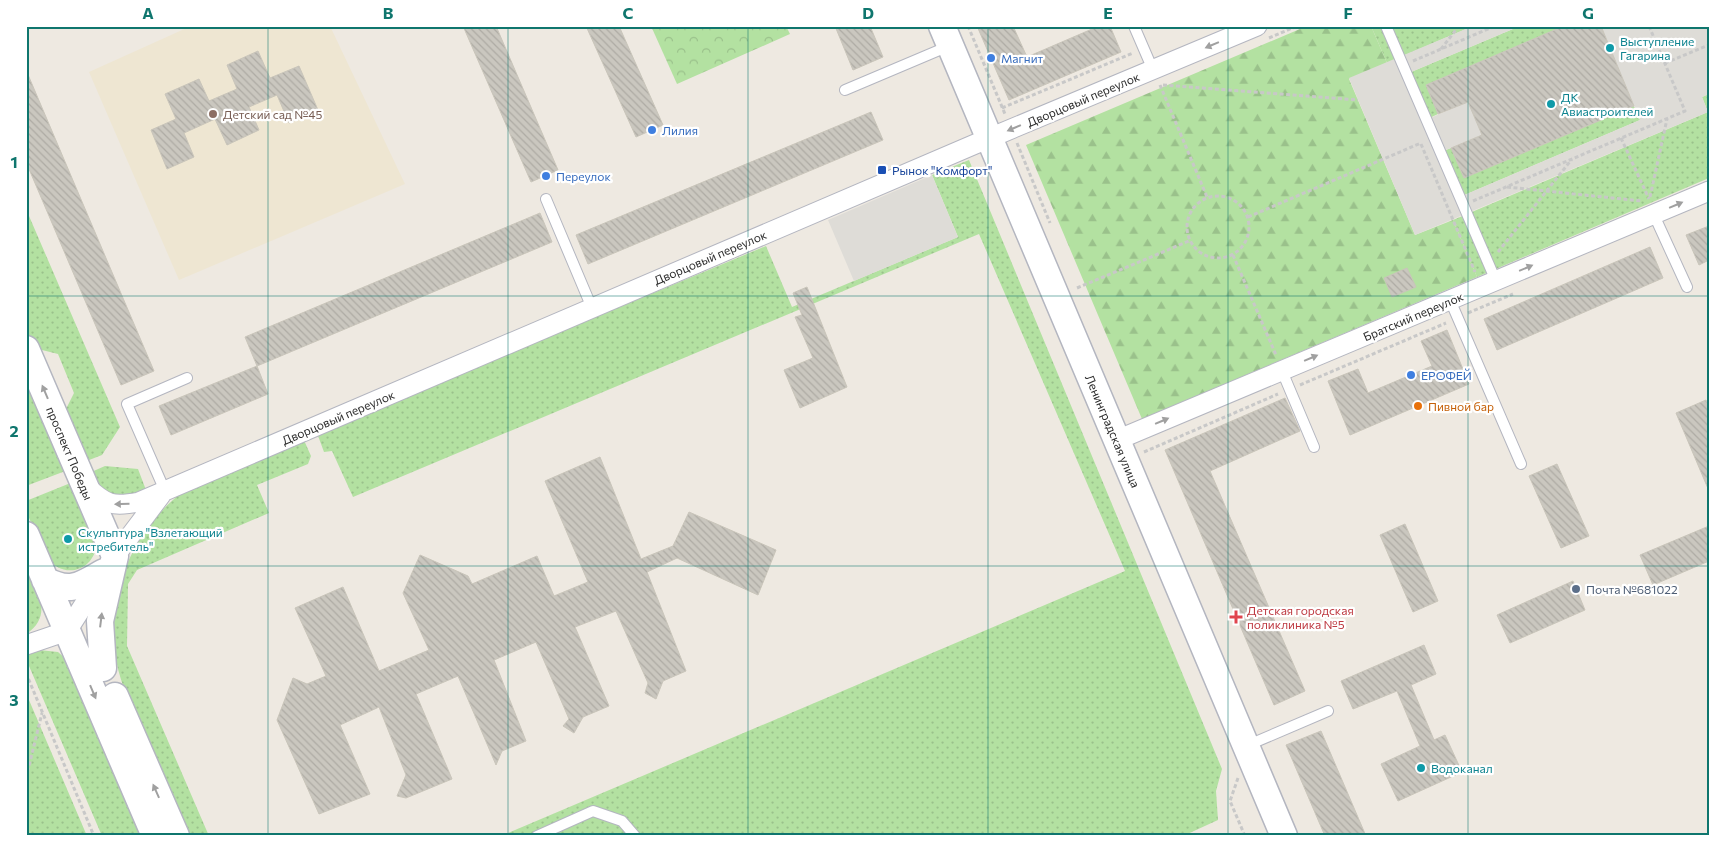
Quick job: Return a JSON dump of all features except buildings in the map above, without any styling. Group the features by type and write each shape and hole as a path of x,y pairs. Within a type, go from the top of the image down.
{"main road":[{"name":"Ленинградская улица","path":"946,36 1284,836"},
{"name":"проспект Победы","path":"26,349 84,485 109,564"},
{"path":"26,535 155,836"},
{"path":"45,580 59,588 78,587 109,564"},
{"path":"103,668 100,621 109,564"},
{"path":"67,631 87,644 103,668 176,836"}],"street":[{"name":"Дворцовый переулок","path":"84,485 103,502 120,506 139,502 989,138 1257,26"},
{"name":"Братский переулок","path":"1117,440 1281,367 1496,281 1652,207 1709,192"},
{"path":"26,645 67,631 109,564 164,490"}],"lane":[{"path":"1134,26 1153,70"},
{"path":"1386,26 1496,281"},
{"path":"845,90 946,36"},
{"path":"546,199 592,308"},
{"path":"1652,207 1686,287"},
{"path":"1450,300 1521,464"},
{"path":"1281,367 1314,447"},
{"path":"164,490 127,404 187,378"},
{"path":"1246,746 1328,711"},
{"path":"537,836 593,811 622,822 635,836"}],"path":[{"path":"968,26 1002,108 1144,49"},
{"path":"1441,49 1459,26"},
{"path":"1403,65 1495,26"},
{"path":"1449,211 1685,111 1649,26"},
{"path":"1665,63 1709,45"},
{"path":"1207,197 1159,85 1358,100"},
{"path":"1652,207 1666,119"},
{"path":"1621,138 1652,207"},
{"path":"1248,216 1421,143 1477,277 1572,159"},
{"path":"1506,187 1652,207"},
{"path":"1222,196 1229,198 1241,206 1248,216 1248,235 1244,245 1233,255 1220,258 1209,257 1199,252 1189,241 1186,228 1188,218 1194,206 1207,197 1222,196"},
{"path":"1077,288 1189,241"},
{"path":"1233,255 1281,367"},
{"path":"1147,462 1143,452 1519,291"},
{"path":"26,673 94,836"},
{"path":"26,778 42,711"}],"shaded area":[{"path":"191,26 330,26 405,184 179,280 89,72"},
{"path":"1473,26 1520,26 1404,75 1423,121 1468,102 1482,135 1436,154 1455,199 1640,120 1601,26 1709,26 1709,94 1702,97 1708,112 1415,235 1349,78"},
{"path":"932,175 958,237 854,281 828,220"}],"green space":[{"path":"651,26 786,26 790,34 677,84"},
{"path":"1307,26 1371,26 1387,63 1349,79 1415,235 1453,220 1477,277 1142,419 1026,145"},
{"path":"1371,26 1473,26 1387,63"},
{"path":"1520,26 1564,26 1426,85 1438,114 1423,121 1404,75"},
{"path":"1709,94 1709,178 1477,277 1453,220 1708,112 1702,97"},
{"path":"1634,106 1640,120 1455,199 1436,154 1451,148 1464,178"},
{"path":"969,160 1222,769 1216,791 1218,820 1183,836 501,836 1125,571 979,234 353,497 332,451 324,452 317,433 766,246 792,307 958,237 932,175"},
{"path":"26,209 120,427 102,455 84,462 63,415 74,393 58,354 34,348 26,329"},
{"path":"26,374 68,470 26,486"},
{"path":"303,438 311,456 308,464 257,485 269,513 137,570 128,584 127,646 209,836 187,836 131,707 118,670 113,634 115,608 121,582 130,557 144,534 160,513 179,495 213,474"},
{"path":"105,466 138,469 146,490 128,495 113,495 107,492 95,482 89,473"},
{"path":"73,482 97,543 95,553 90,561 77,570 69,570 61,569 46,557 26,511 26,501"},
{"path":"26,563 38,591 41,610 40,618 35,627 26,634"},
{"path":"39,650 58,652 67,660 145,836 102,836 26,659 26,655"},
{"path":"26,693 87,836 26,836"}],"place":[{"name":"Выступление Гагарина","path":"1610,48"},
{"name":"Магнит","path":"991,58"},
{"name":"ДК Авиастроителей","path":"1551,104"},
{"name":"Детский сад №45","path":"213,114"},
{"name":"Лилия","path":"652,130"},
{"name":"Рынок \"Комфорт\"","path":"882,170"},
{"name":"Переулок","path":"546,176"},
{"name":"ЕРОФЕЙ","path":"1411,375"},
{"name":"Пивной бар","path":"1418,406"},
{"name":"Скульптура \"Взлетающий истребитель\"","path":"68,539"},
{"name":"Почта №681022","path":"1576,589"},
{"name":"Детская городская поликлиника №5","path":"1236,617"},
{"name":"Водоканал","path":"1421,768"}]}
